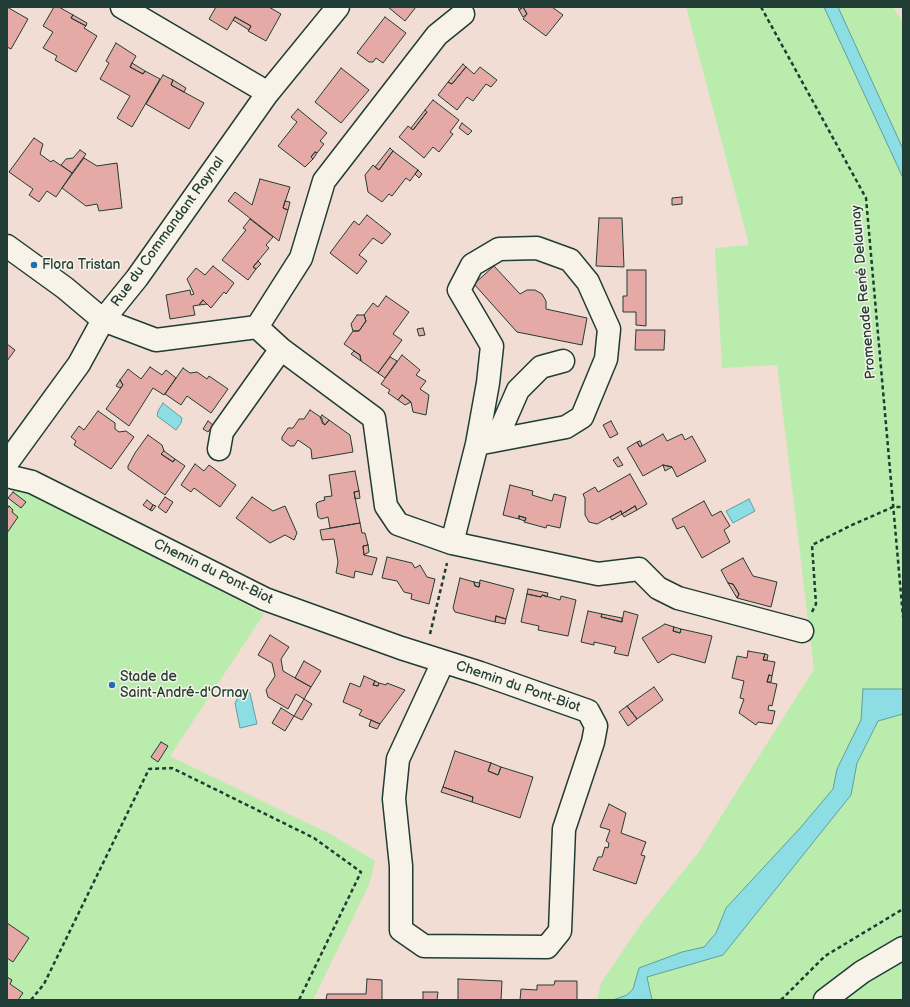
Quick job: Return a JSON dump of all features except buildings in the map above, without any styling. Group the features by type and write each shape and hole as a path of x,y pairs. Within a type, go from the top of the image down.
{"street":[{"path":"122,7 252,83 266,94"},
{"name":"Rue du Commandant Raynal","path":"7,463 80,364 103,320 137,278 266,94 338,7"},
{"path":"257,327 301,258 324,182 436,35 462,14"},
{"path":"7,246 65,288 103,320 156,340 257,327 281,349 374,418 386,506 398,524 452,543 598,574 639,569 658,588 678,598 802,631"},
{"path":"537,248 570,260 588,282 609,329 606,359 582,417 566,427 487,442 488,383 492,346 459,290 472,265 499,249 537,248"},
{"path":"219,449 222,432 281,349"},
{"path":"452,543 487,442 518,390 541,367 563,361"},
{"name":"Chemin du Pont-Biot","path":"7,476 32,482 265,599 434,659 588,710 596,726 593,742 564,829 560,931 546,947 424,946 401,930 401,866 394,799 398,759 434,659"},
{"path":"825,1000 862,972 903,948"}],"path":[{"name":"Promenade René Delaunay","path":"760,7 866,198 903,617"},
{"path":"802,631 816,604 812,545 893,507 903,508"},
{"path":"434,659 452,543"},
{"path":"31,1000 44,984 149,769 172,768 314,838 361,872 300,1000"},
{"path":"781,1000 825,956 903,909"}],"green space":[{"path":"686,7 893,7 903,23 903,1000 597,1000 601,983 643,921 698,853 814,669 777,365 722,368 715,248 749,245"},
{"name":"Stade de Saint-André-d'Ornay","path":"18,484 264,614 170,756 334,836 375,861 369,885 313,1000 7,1000 7,509 12,502 8,498"}],"water":[{"path":"824,7 838,7 903,149 903,178"},
{"path":"163,403 182,418 181,423 176,430 157,416"},
{"path":"749,499 755,511 733,523 726,511"},
{"path":"243,689 250,693 257,724 240,728 235,703"},
{"path":"863,689 903,689 903,714 878,721 857,763 851,795 723,955 647,977 652,1000 613,1000 627,995 633,989 639,968 682,952 704,947 716,933 726,908 801,827 833,789 837,769 861,720"}],"place":[{"name":"Flora Tristan","path":"34,265"},
{"name":"Stade de Saint-André-d'Ornay","path":"112,685"}]}
